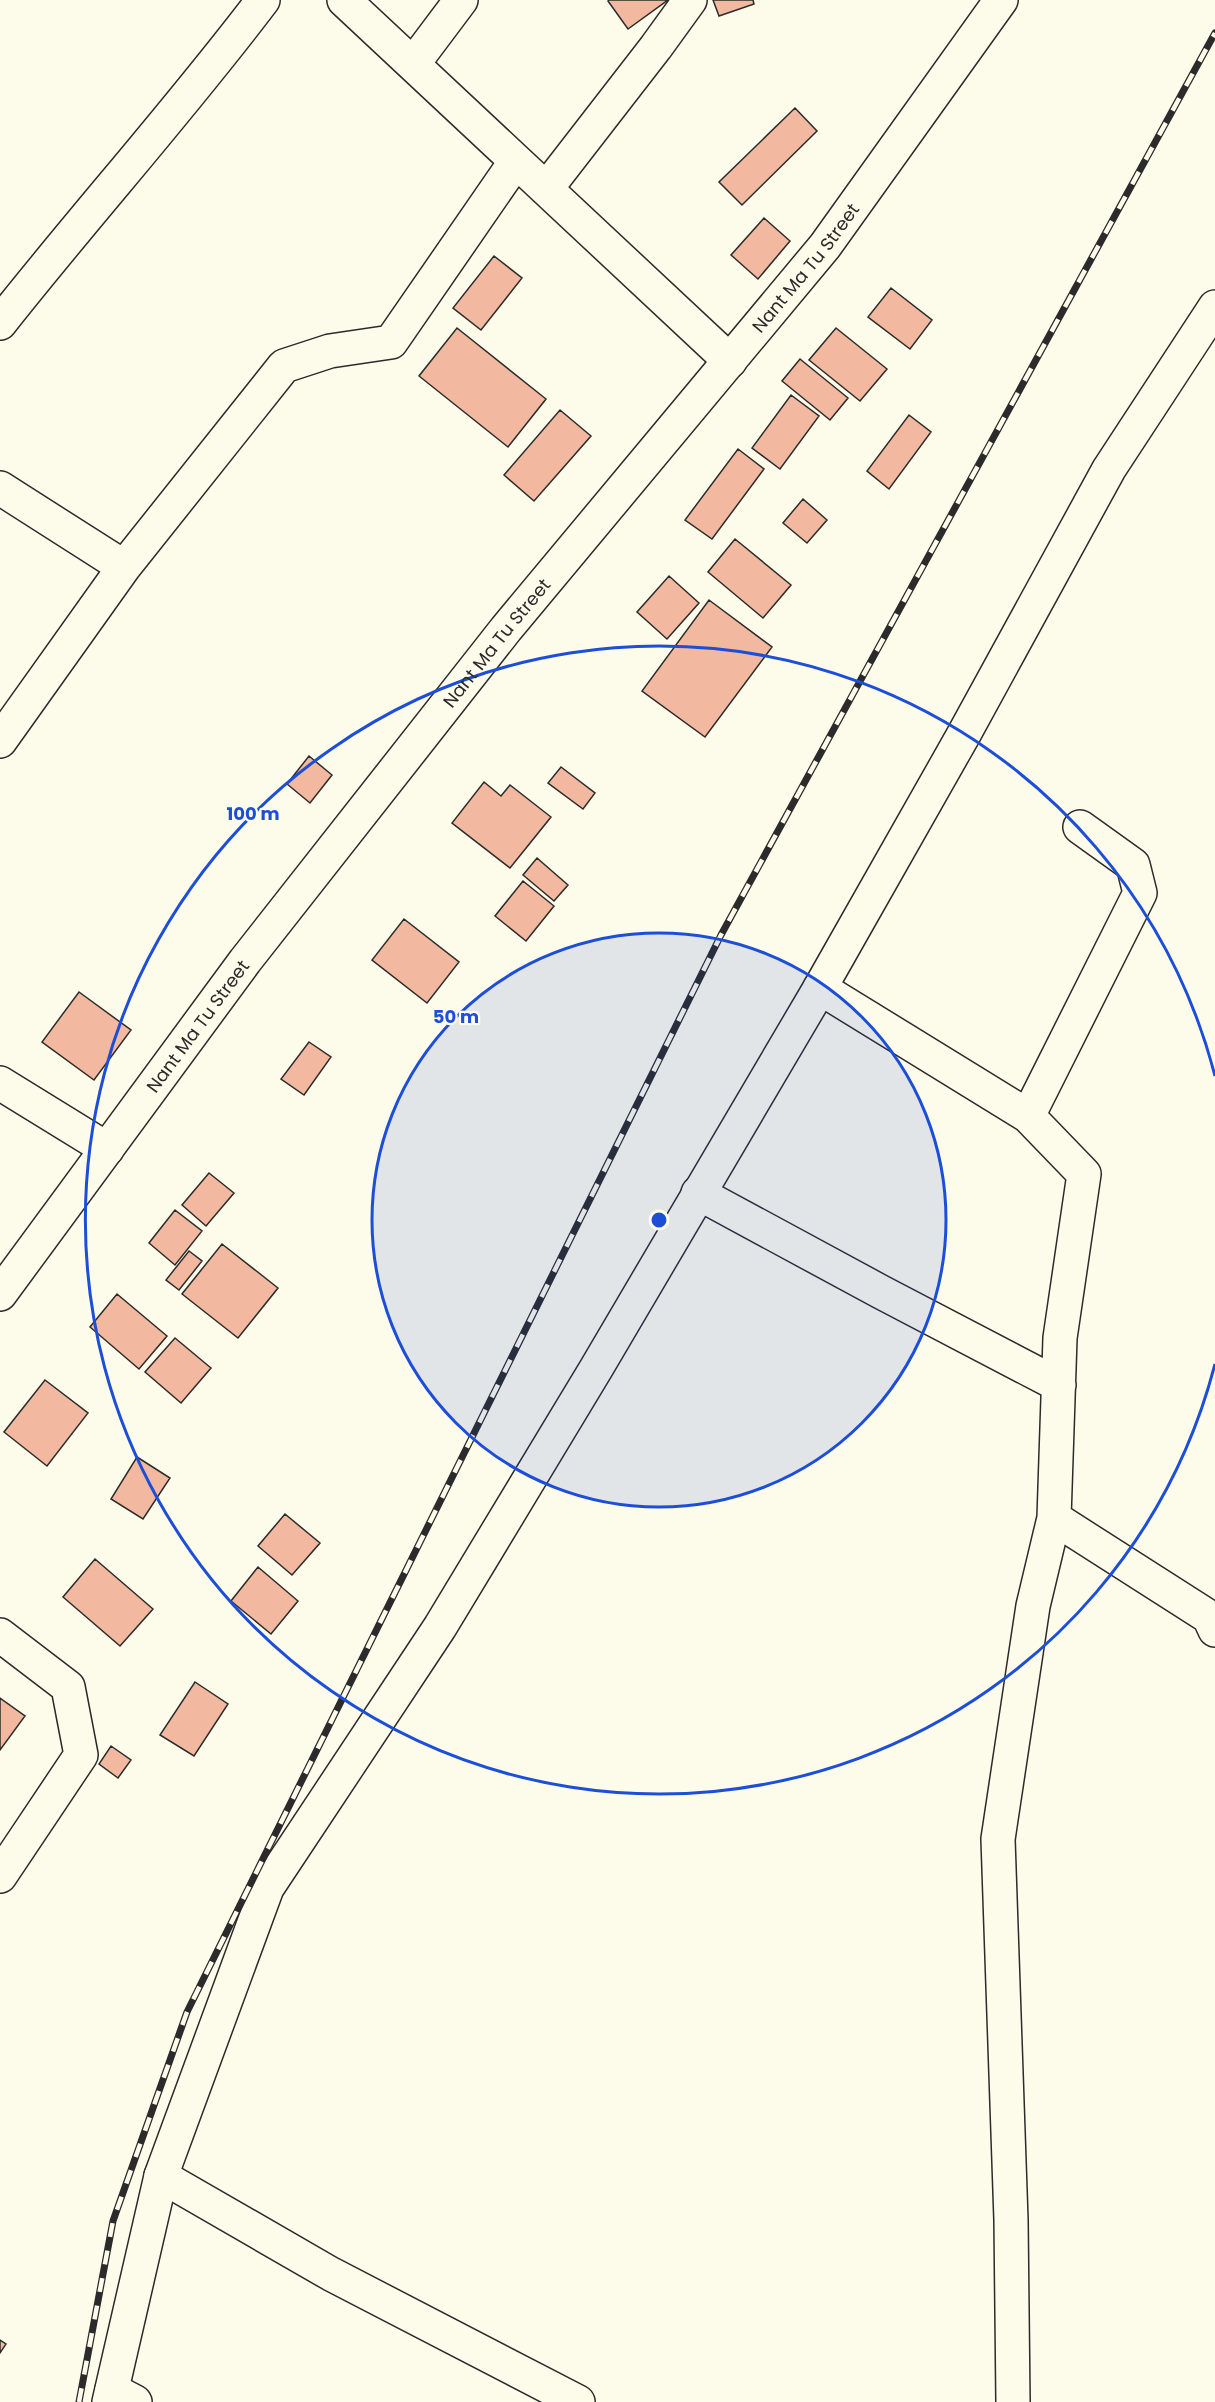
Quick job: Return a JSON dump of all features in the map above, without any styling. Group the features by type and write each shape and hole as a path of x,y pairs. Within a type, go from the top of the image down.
{"street":[{"path":"0,323 53,256 214,65 263,0"},
{"path":"344,0 730,361"},
{"path":"413,64 461,0"},
{"path":"546,189 690,0"},
{"name":"Nant Ma Tu Street","path":"0,1293 245,961 499,638 825,246 1001,0"},
{"path":"0,741 124,567 284,366 330,351 391,342 516,161"},
{"path":"119,2398 161,2176 267,1888 440,1627 820,988 1109,469 1215,307"},
{"path":"0,488 124,567"},
{"path":"1028,1116 1140,893 1133,865 1080,827"},
{"path":"820,988 1028,1116 1084,1174 1060,1338 1054,1518 1033,1606 998,1839 1011,2220 1013,2402"},
{"path":"0,1083 106,1149"},
{"path":"698,1193 1059,1385"},
{"path":"1054,1518 1209,1617 1215,1630"},
{"path":"0,1635 68,1687 81,1755 0,1876"},
{"path":"161,2176 331,2274 578,2402"}],"building":[{"path":"609,0 668,0 628,29"},
{"path":"713,0 753,0 754,4 719,16"},
{"path":"795,108 817,131 742,205 719,182"},
{"path":"764,218 790,241 758,279 731,255"},
{"path":"494,256 522,278 481,330 453,308"},
{"path":"891,288 932,320 910,349 868,317"},
{"path":"457,328 546,399 508,447 419,376"},
{"path":"836,328 887,369 860,401 809,360"},
{"path":"800,359 848,398 830,420 782,381"},
{"path":"791,395 819,416 780,469 752,448"},
{"path":"560,410 591,436 534,501 504,475"},
{"path":"909,415 931,432 889,489 867,471"},
{"path":"738,449 764,469 712,539 685,520"},
{"path":"803,499 827,520 807,543 783,523"},
{"path":"735,539 791,585 763,618 708,572"},
{"path":"669,576 699,603 667,639 637,612"},
{"path":"709,600 772,647 705,737 642,691"},
{"path":"309,756 332,775 310,803 287,784"},
{"path":"561,767 595,793 583,809 548,783"},
{"path":"484,782 501,796 510,785 551,817 510,868 452,823"},
{"path":"537,858 568,885 554,901 523,875"},
{"path":"523,881 554,906 526,941 495,916"},
{"path":"404,919 459,962 427,1003 372,960"},
{"path":"79,992 131,1030 94,1080 42,1042"},
{"path":"309,1042 331,1057 304,1095 281,1079"},
{"path":"209,1173 234,1193 206,1226 182,1205"},
{"path":"175,1210 202,1231 175,1265 149,1243"},
{"path":"222,1244 278,1288 238,1338 182,1294"},
{"path":"189,1251 202,1261 179,1290 166,1280"},
{"path":"117,1294 167,1336 139,1369 90,1327"},
{"path":"175,1338 211,1368 181,1403 145,1372"},
{"path":"45,1380 88,1413 47,1466 4,1432"},
{"path":"137,1457 170,1478 143,1519 111,1499"},
{"path":"285,1514 320,1543 292,1575 258,1546"},
{"path":"95,1559 153,1609 120,1646 63,1597"},
{"path":"258,1567 298,1601 271,1634 231,1601"},
{"path":"195,1682 228,1704 194,1756 160,1735"},
{"path":"0,1698 25,1716 0,1750"},
{"path":"111,1746 131,1760 118,1778 99,1764"},
{"path":"0,2340 6,2344 0,2353"}],"railway":[{"path":"79,2402 113,2221 187,2012 721,935 1215,33"}]}
